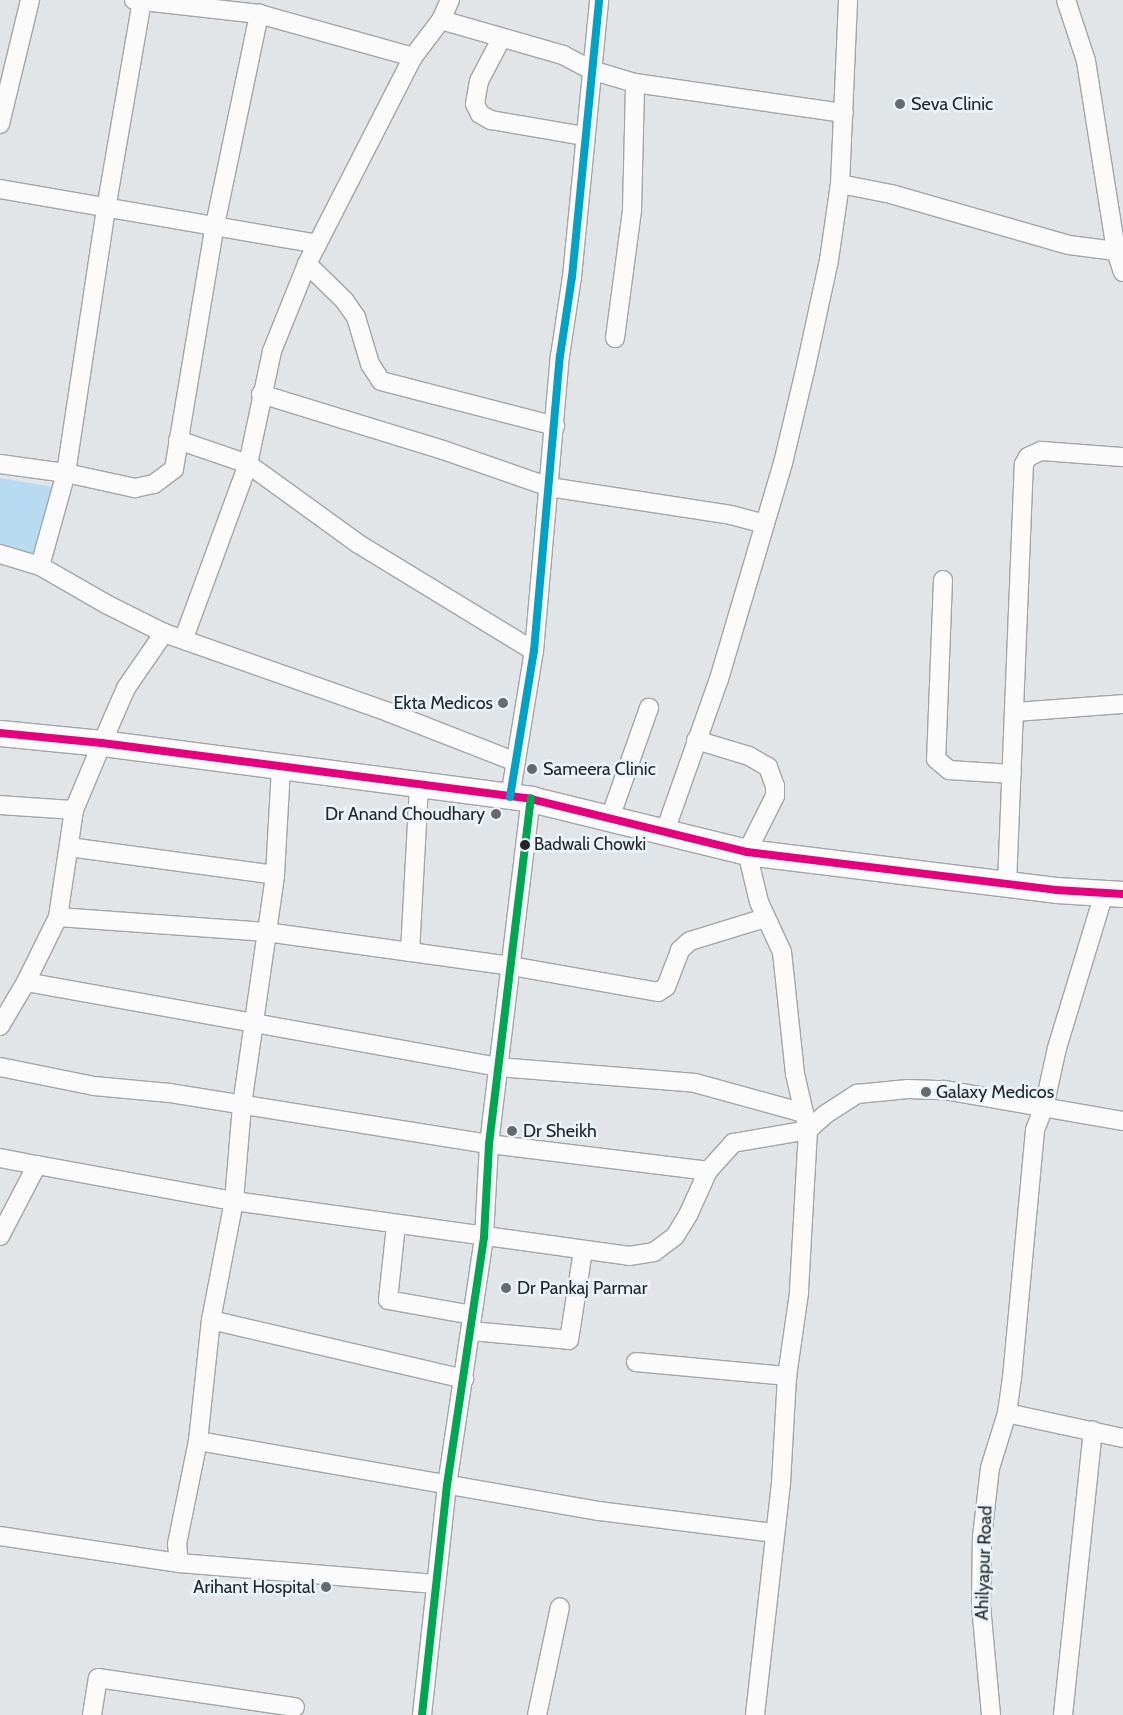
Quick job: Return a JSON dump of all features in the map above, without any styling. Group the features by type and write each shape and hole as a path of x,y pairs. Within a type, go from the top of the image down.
{"main road":[{"path":"0,733 102,743 520,798 610,818 664,834 747,852 1007,884 1113,893"}],"street":[{"path":"0,124 30,0"},
{"path":"184,638 248,464 261,394 272,351 307,264 413,57 441,20 450,0"},
{"path":"422,1715 447,1485 484,1237 489,1144 511,966 520,798 516,762 534,651 599,0"},
{"path":"664,834 719,679 766,524 783,463 823,288 840,184 848,0"},
{"path":"1066,0 1086,61 1116,251 1123,272"},
{"path":"40,566 66,473 138,1 211,3 260,14 413,57"},
{"path":"0,464 66,473 136,488 154,484 174,469 215,225 260,14"},
{"path":"441,20 501,39 563,54 591,70 636,83 844,113"},
{"path":"501,39 479,81 475,104 480,114 491,120 585,136"},
{"path":"615,338 632,210 636,83"},
{"path":"840,184 892,194 1070,245 1116,251"},
{"path":"0,189 106,209 215,225 317,244"},
{"path":"307,264 344,300 356,318 370,364 381,381 555,426"},
{"path":"261,394 443,450 549,487 731,515 766,524"},
{"path":"178,440 248,464 357,544 534,651"},
{"path":"1007,884 1024,464 1028,457 1041,451 1123,457"},
{"path":"0,554 40,566 164,633 184,638 516,762"},
{"path":"943,580 936,759 949,770 1012,774"},
{"path":"0,1026 26,982 58,917 74,810 126,688 164,633"},
{"path":"1014,712 1123,704"},
{"path":"610,818 649,708"},
{"path":"696,740 749,756 768,767 776,786 775,796 747,852 765,918 782,952 795,1074 806,1121 799,1293 787,1376 781,1482 774,1533 756,1715"},
{"path":"179,1563 177,1544 198,1441 211,1320 234,1200 242,1105 275,875 281,768"},
{"path":"410,952 419,784"},
{"path":"0,805 74,810"},
{"path":"69,847 275,875"},
{"name":"Ahilyapur Road","path":"991,1715 980,1606 982,1537 990,1468 1007,1414 1035,1130 1044,1107 1057,1048 1113,893"},
{"path":"58,917 266,932 511,966 658,992 666,987 680,950 690,941 765,918"},
{"path":"26,982 498,1067 622,1074 696,1083 806,1121"},
{"path":"0,1067 94,1086 170,1093 489,1144 708,1171"},
{"path":"0,1158 234,1200 396,1225 629,1256 654,1252 675,1236 688,1216 708,1171 733,1143 826,1114 857,1094 908,1089 944,1090 1123,1121"},
{"path":"0,1232 38,1165"},
{"path":"396,1225 388,1300 472,1323 570,1340 583,1251"},
{"path":"211,1320 464,1379"},
{"path":"636,1362 787,1376"},
{"path":"1007,1414 1123,1438"},
{"path":"1063,1715 1094,1431"},
{"path":"198,1441 599,1511 774,1533"},
{"path":"0,1536 179,1563 435,1584"},
{"path":"537,1715 560,1606"},
{"path":"92,1715 98,1678 295,1707"}],"shaded area":[{"path":"0,478 54,487 32,560 0,549"}],"transit line":[{"path":"510,797 534,651 560,356 572,277 599,0"},
{"path":"0,733 102,743 531,799 747,852 1056,890 1123,894"},
{"path":"422,1715 447,1485 484,1237 489,1144 531,799"}],"place":[{"name":"Seva Clinic","path":"900,104"},
{"name":"Ekta Medicos","path":"503,703"},
{"name":"Sameera Clinic","path":"532,769"},
{"name":"Dr Anand Choudhary","path":"496,814"},
{"name":"Badwali Chowki","path":"525,845"},
{"name":"Galaxy Medicos","path":"926,1092"},
{"name":"Dr Sheikh","path":"512,1131"},
{"name":"Dr Pankaj Parmar","path":"506,1288"},
{"name":"Arihant Hospital","path":"326,1587"}]}
